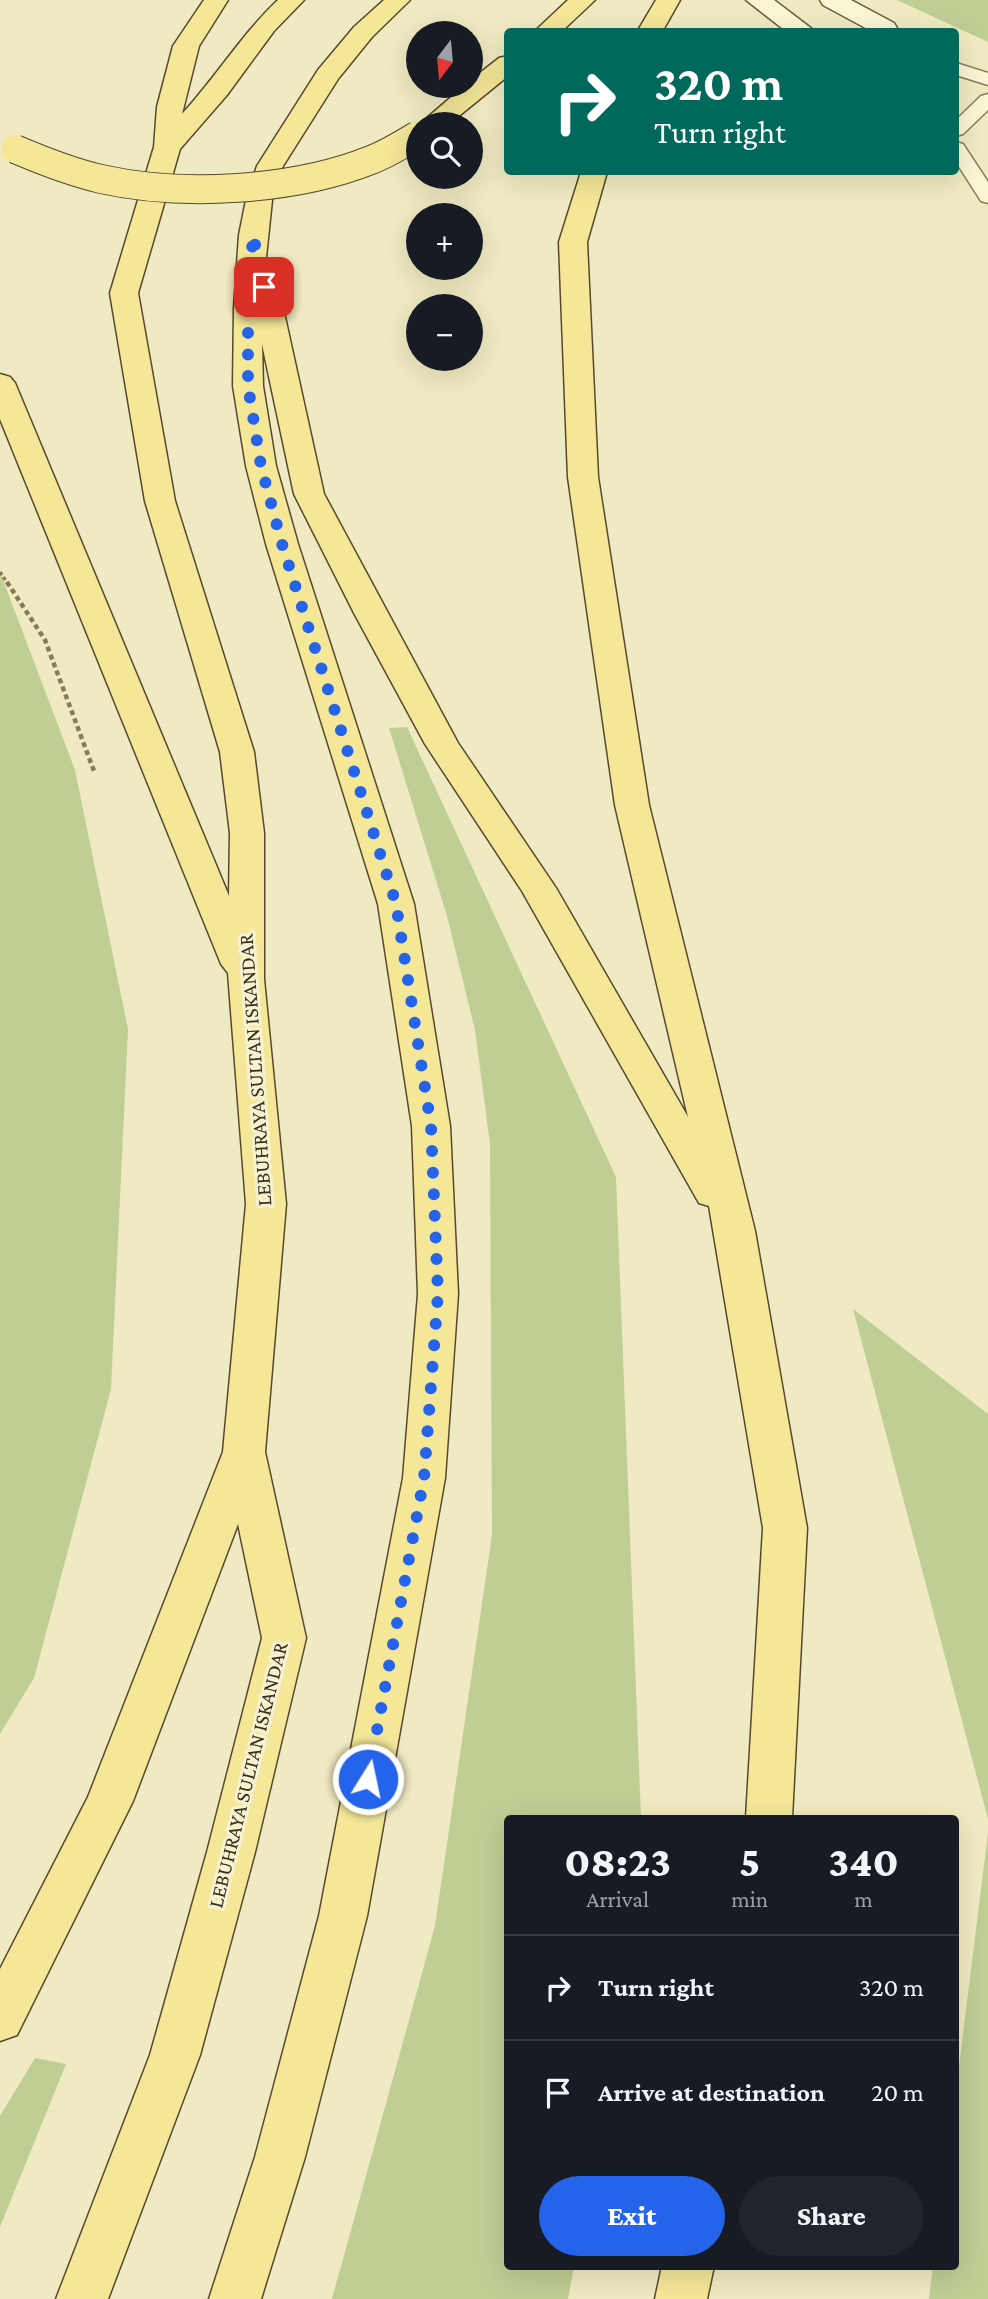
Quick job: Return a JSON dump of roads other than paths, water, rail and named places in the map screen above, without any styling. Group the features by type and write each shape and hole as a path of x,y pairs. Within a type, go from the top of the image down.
{"main road":[{"path":"167,147 170,107 186,46 216,0"},
{"name":"LEBUHRAYA SULTAN ISKANDAR","path":"82,2299 175,2055 231,1852 284,1639 244,1452 266,1204 246,979 247,833 237,752 160,501 124,293 167,147 218,90 265,26 292,0"},
{"path":"235,2299 280,2157 343,1916 424,1478 438,1294 431,1126 396,904 282,544 261,466 248,386 248,308 253,235 271,166 336,64 363,32 398,0"},
{"path":"551,28 583,0"},
{"path":"651,28 668,0"},
{"path":"449,112 504,66"},
{"path":"7,145 63,169 109,181 168,187 217,188 285,181 368,162 406,141"},
{"path":"593,175 573,242 583,477 632,805 735,1231 785,1528 769,1815"},
{"path":"253,235 309,494 442,744 538,888 735,1231"},
{"path":"0,383 246,979"},
{"path":"0,2019 110,1801 244,1452"},
{"path":"681,2299 687,2270"}],"street":[{"path":"763,4 799,28 837,3 884,28"}],"lane":[{"path":"959,67 988,61"},
{"path":"959,69 988,79"},
{"path":"959,127 988,100"},
{"path":"959,153 988,197"}]}
